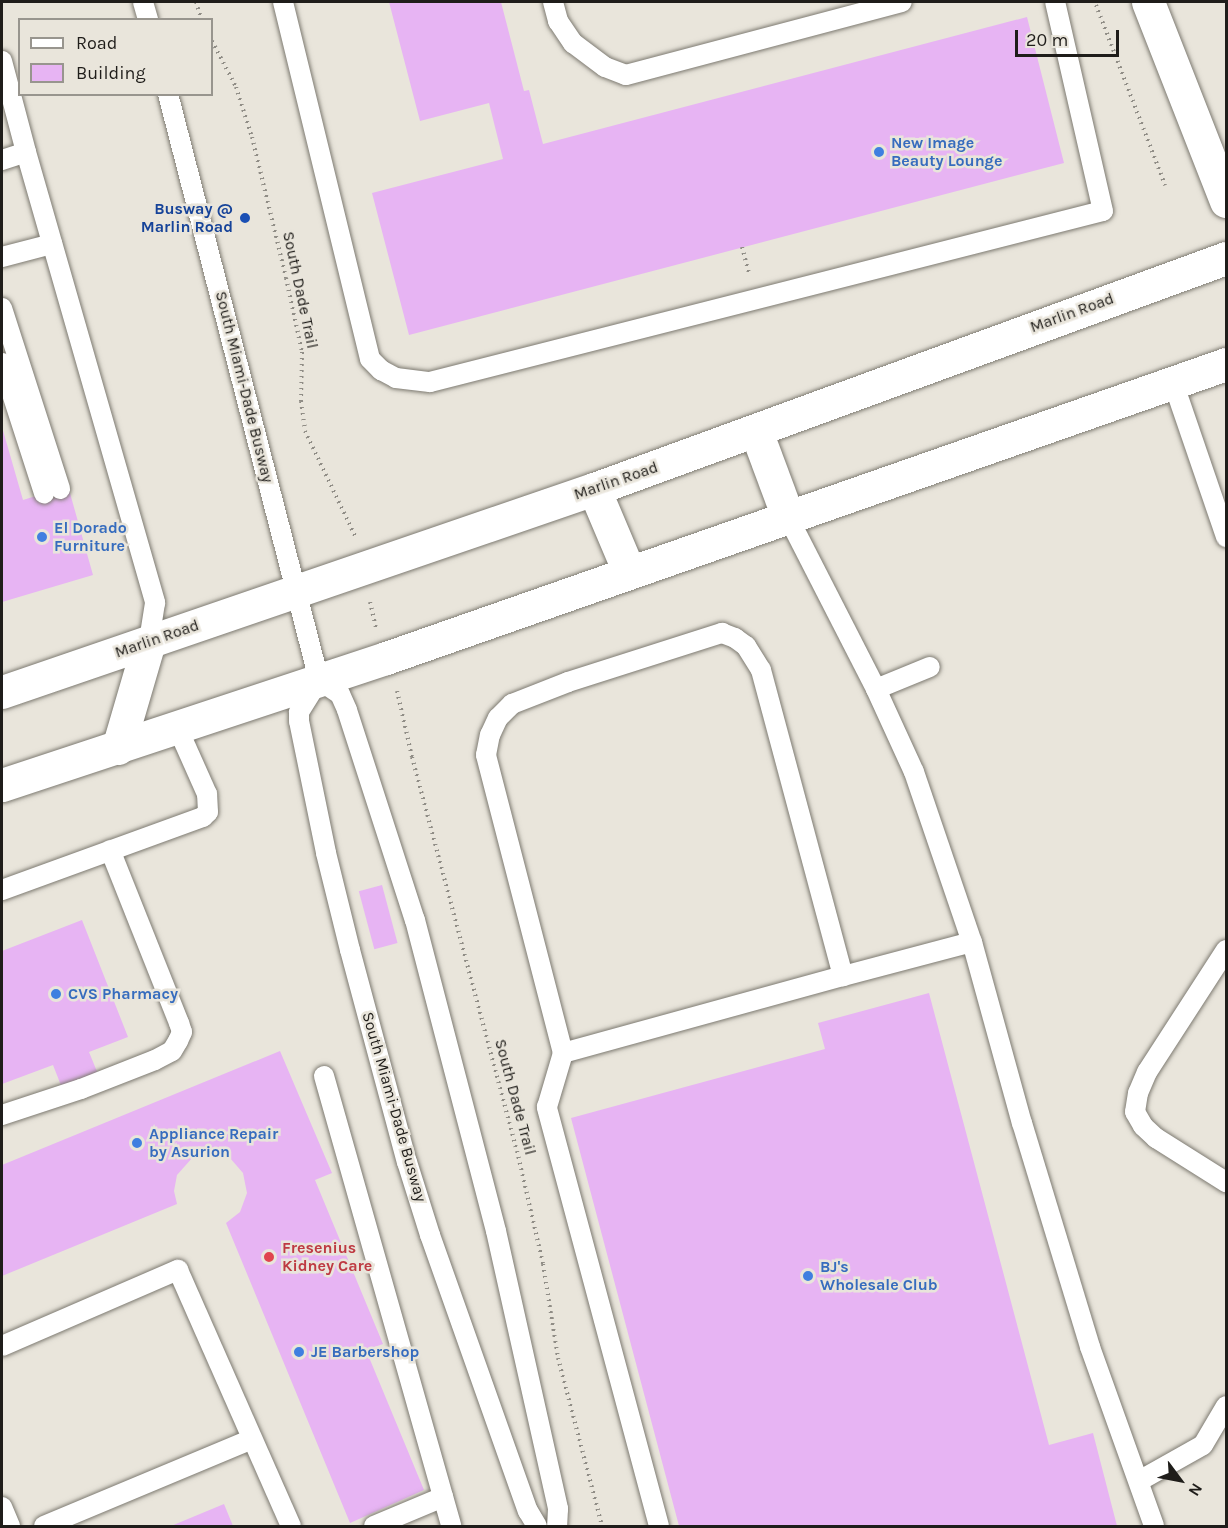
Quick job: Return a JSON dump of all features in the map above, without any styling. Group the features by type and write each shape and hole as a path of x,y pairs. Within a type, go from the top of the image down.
{"street":[{"path":"1148,2 1227,201"},
{"name":"Marlin Road","path":"2,692 297,593 594,489 1227,258"},
{"path":"2,785 178,729 1227,364"},
{"path":"756,431 788,516"},
{"path":"594,489 629,572"},
{"path":"118,748 149,642"}],"lane":[{"path":"143,2 147,18"},
{"path":"283,2 370,359 374,365 396,378 430,382 1103,211 1055,2"},
{"path":"553,2 558,21 573,42 605,67 626,75 902,2"},
{"path":"2,61 154,603 149,642"},
{"name":"South Miami-Dade Busway","path":"169,96 319,680 299,712 299,721 347,940 423,1213 528,1511 537,1527"},
{"path":"2,160 27,152"},
{"path":"2,256 52,244"},
{"path":"2,308 52,491 2,363"},
{"path":"1173,382 1227,537"},
{"path":"788,516 809,563 876,689 914,772 972,942 1025,1134 1090,1347 1154,1527"},
{"path":"659,1527 547,1107 563,1053 486,755 490,735 498,718 512,704 568,682 722,633 746,646 761,670 843,976"},
{"path":"876,689 930,668"},
{"path":"319,680 340,694 347,710 415,921 496,1231 558,1509 557,1527"},
{"path":"2,890 203,817 208,812 207,794 178,729"},
{"path":"2,1115 81,1089 154,1060 172,1051 182,1032 110,850"},
{"path":"563,1053 972,942"},
{"path":"1227,950 1147,1072 1138,1093 1135,1112 1143,1126 1155,1138 1227,1182"},
{"path":"324,1076 451,1527"},
{"path":"2,1346 178,1270 291,1527"},
{"path":"1139,1481 1203,1445 1227,1406"},
{"path":"44,1527 252,1439"},
{"path":"374,1527 443,1497"},
{"path":"2,1507 10,1527"}],"path":[{"path":"196,2 201,18"},
{"path":"1096,5 1165,185"},
{"name":"South Dade Trail","path":"213,43 236,87 252,137 286,278 302,352 301,401 305,431 352,527 357,542"},
{"path":"369,598 380,638"},
{"name":"South Dade Trail","path":"394,683 523,1176 543,1264 558,1358 602,1527"},
{"path":"515,1179 523,1176"}],"building":[{"path":"389,2 501,2 524,91 529,90 543,144 1027,17 1064,163 409,335 372,193 503,159 489,103 420,121"},
{"name":"El Dorado Furniture","path":"2,427 23,500 68,486 93,575 2,602"},
{"path":"382,885 398,943 374,949 359,891"},
{"name":"CVS Pharmacy","path":"82,920 128,1037 89,1052 98,1074 62,1088 53,1065 2,1084 2,951"},
{"name":"BJ's Wholesale Club","path":"929,993 1049,1445 1093,1433 1117,1526 679,1526 571,1118 825,1049 818,1023"},
{"path":"280,1051 332,1173 315,1180 383,1344 366,1350 424,1490 350,1523 226,1223 240,1212 247,1193 243,1173 230,1158 208,1153 193,1157 177,1175 174,1191 177,1204 2,1276 2,1165"},
{"path":"224,1504 233,1526 171,1526"}],"place":[{"name":"New Image Beauty Lounge","path":"879,152"},
{"name":"Busway @ Marlin Road","path":"245,218"},
{"name":"El Dorado Furniture","path":"42,537"},
{"name":"CVS Pharmacy","path":"56,994"},
{"name":"Appliance Repair by Asurion","path":"137,1143"},
{"name":"Fresenius Kidney Care","path":"269,1257"},
{"name":"BJ's Wholesale Club","path":"808,1276"},
{"name":"JE Barbershop","path":"299,1352"}]}
